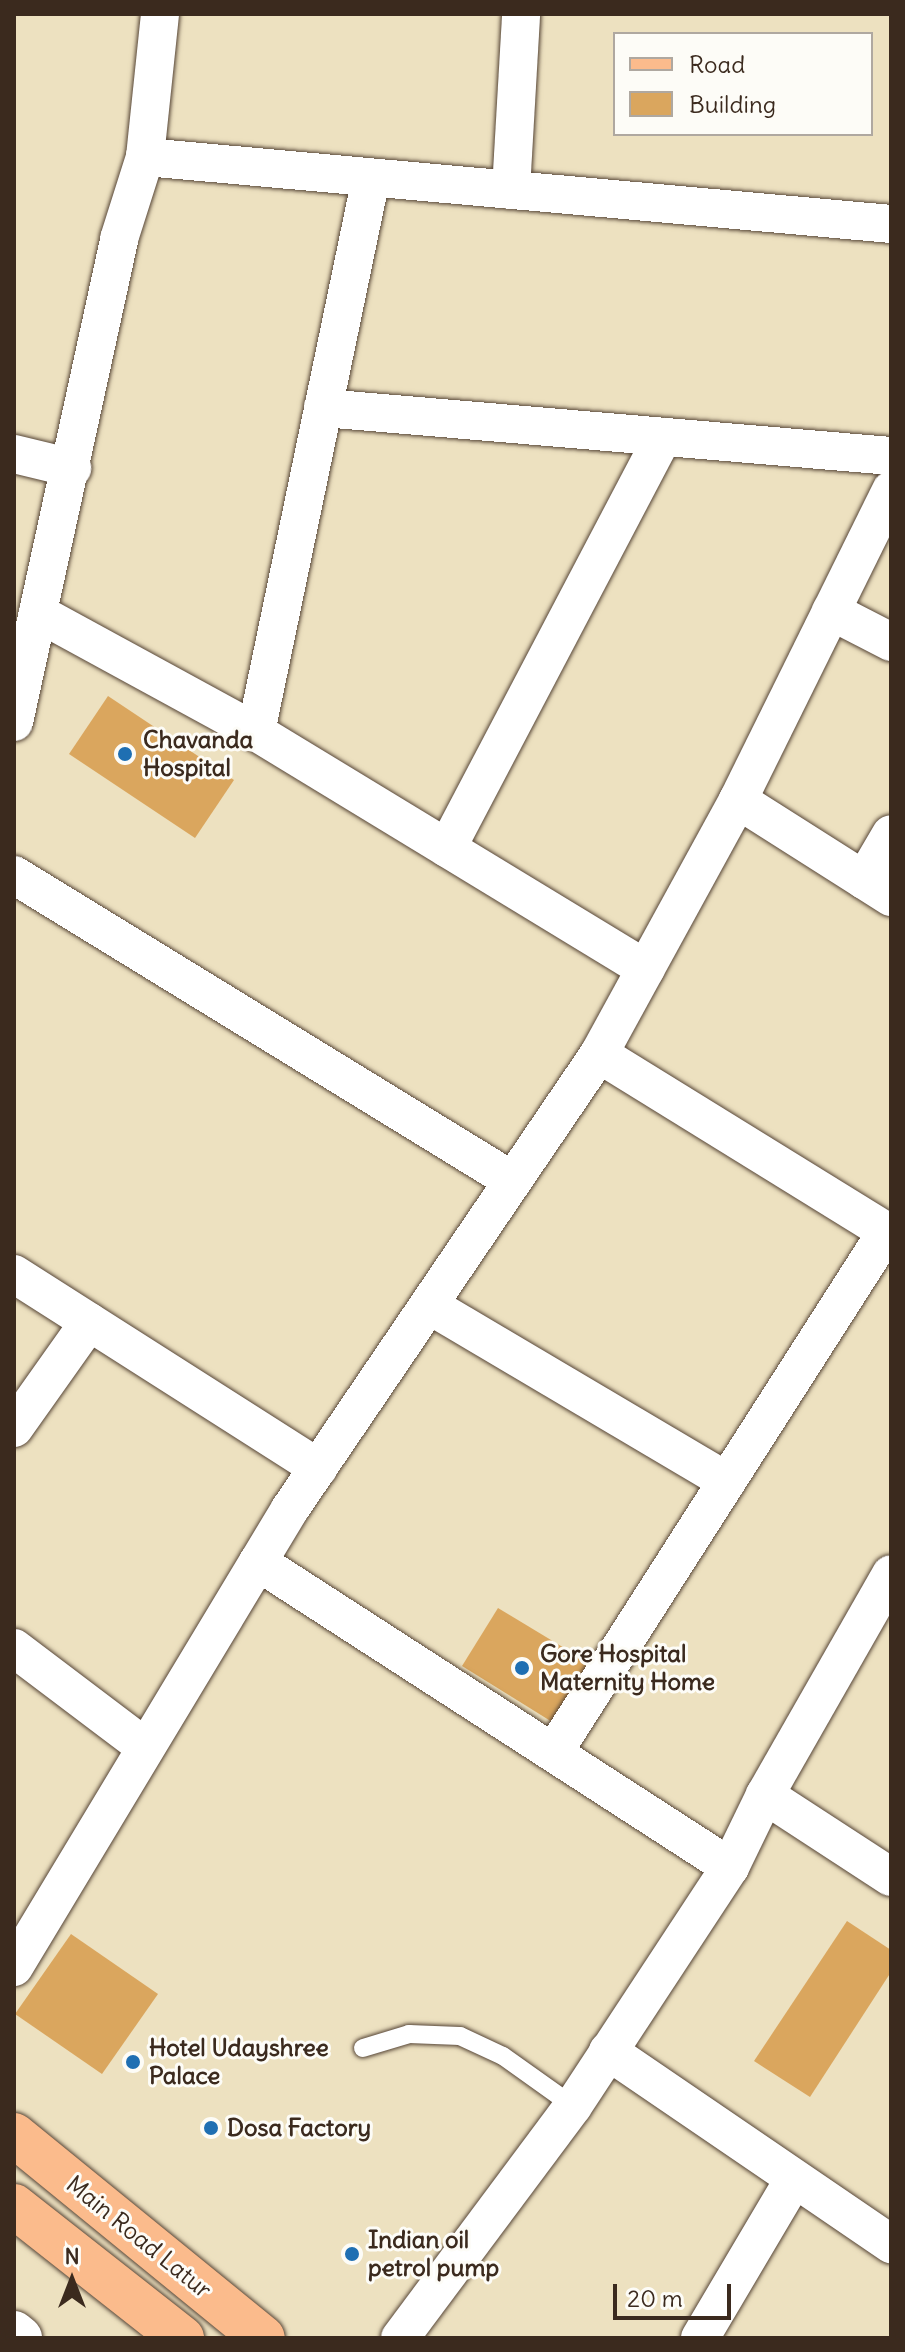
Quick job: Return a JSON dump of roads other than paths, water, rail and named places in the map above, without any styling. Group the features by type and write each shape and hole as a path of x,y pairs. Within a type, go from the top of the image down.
{"main road":[{"name":"Main Road Latur","path":"14,2135 263,2338"},
{"path":"14,2206 182,2338"}],"street":[{"path":"14,722 72,468 119,239 145,157 160,14"},
{"path":"511,190 521,14"},
{"path":"145,157 891,224"},
{"path":"256,732 371,178"},
{"path":"323,408 891,456"},
{"path":"447,848 663,437"},
{"path":"14,454 72,468"},
{"path":"14,1967 145,1747 318,1468 599,1054 738,800 891,490"},
{"path":"831,611 891,642"},
{"path":"38,613 256,732 646,969"},
{"path":"738,800 878,889 891,834"},
{"path":"14,875 513,1181"},
{"path":"555,1750 889,1232 599,1054"},
{"path":"14,1274 318,1468"},
{"path":"429,1305 727,1481"},
{"path":"14,1428 89,1322"},
{"path":"258,1562 555,1750 730,1867"},
{"path":"400,2338 573,2106 730,1867 765,1795 891,1574"},
{"path":"14,1648 145,1747"},
{"path":"765,1795 891,1877"},
{"path":"608,2051 794,2179 887,2232"},
{"path":"700,2338 794,2179"},
{"path":"14,2333 20,2338"}],"lane":[{"path":"363,2048 409,2034 460,2036 503,2056 573,2106"}],"place":[{"name":"Chavanda Hospital","path":"125,754"},
{"name":"Gore Hospital Maternity Home","path":"522,1668"},
{"name":"Hotel Udayshree Palace","path":"133,2062"},
{"name":"Dosa Factory","path":"211,2128"},
{"name":"Indian oil petrol pump","path":"352,2254"}]}
